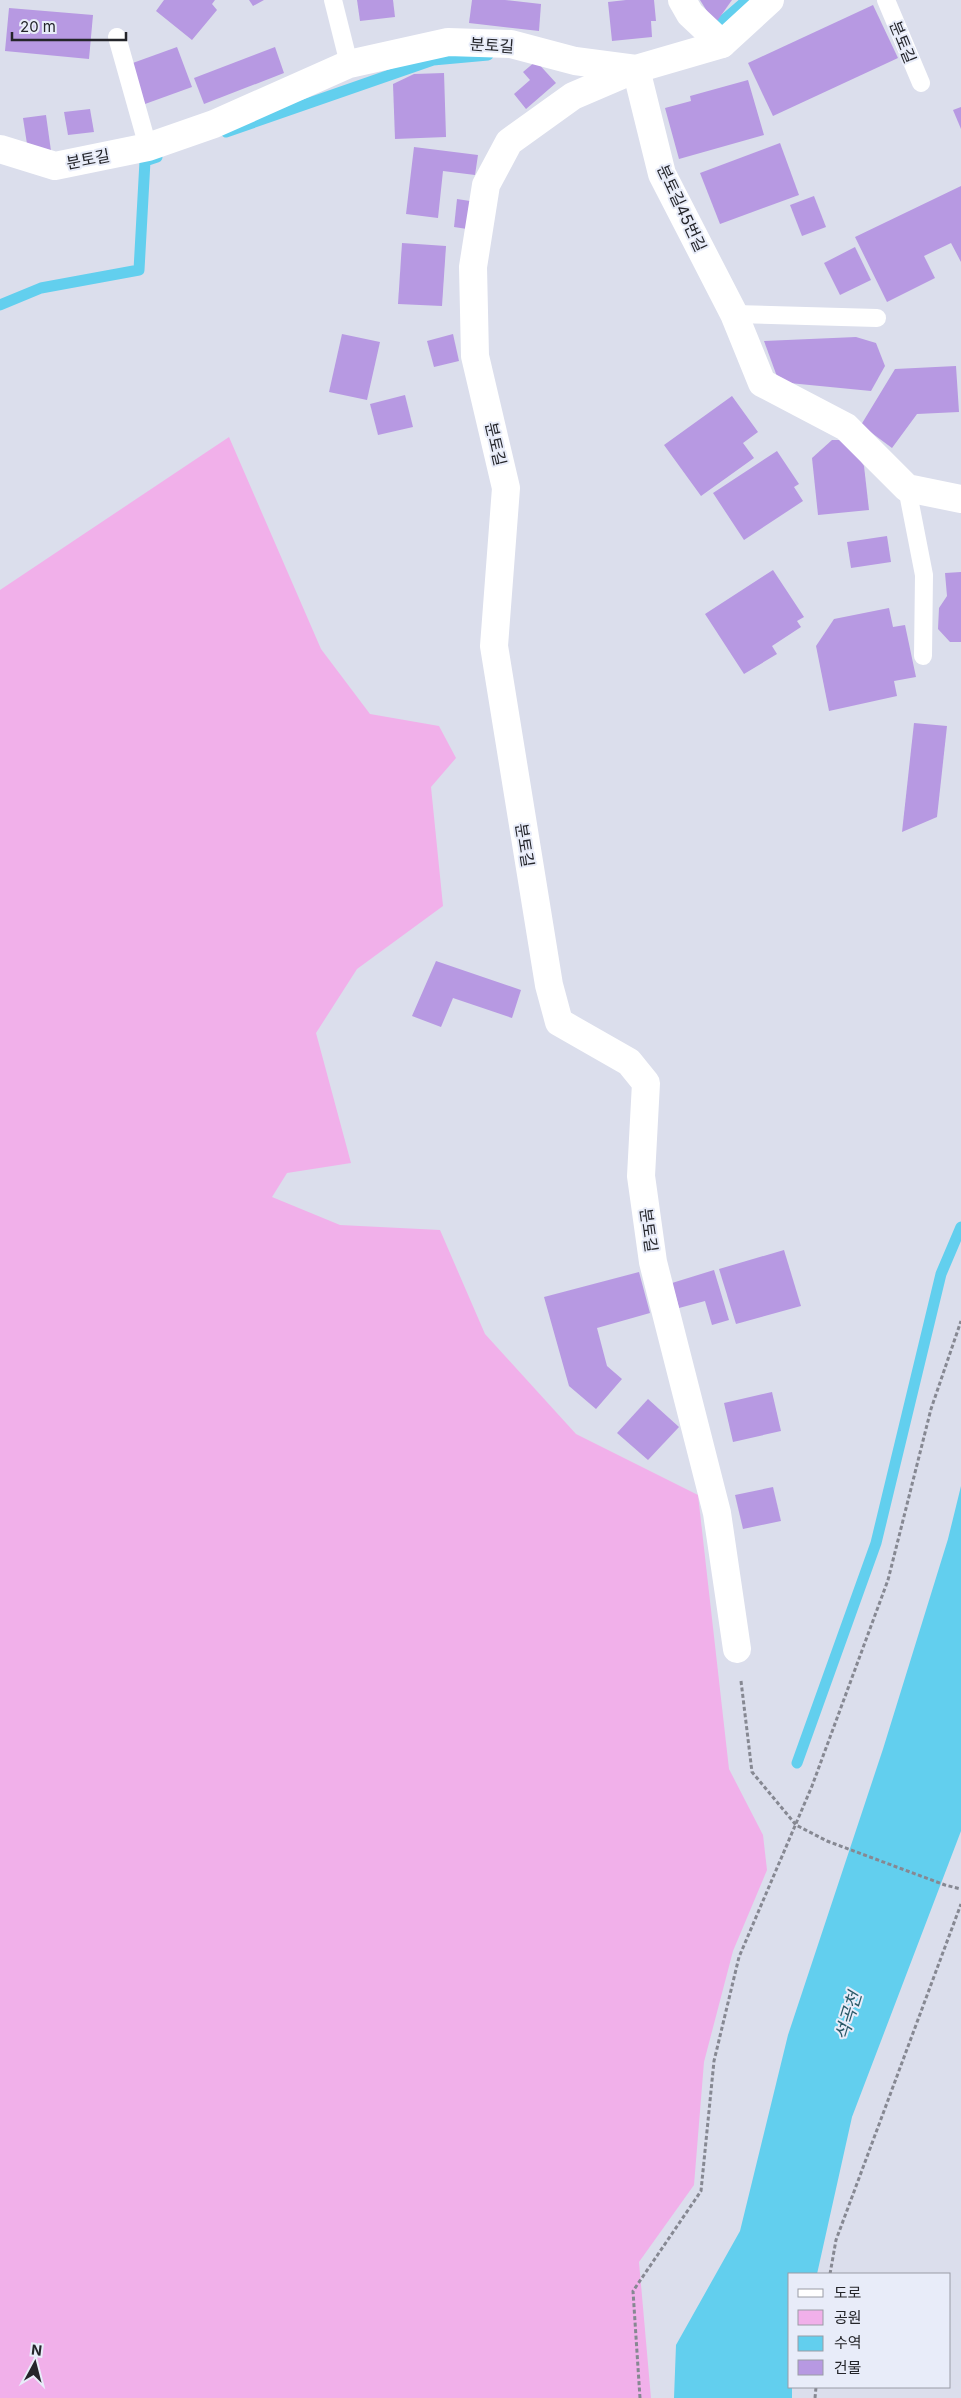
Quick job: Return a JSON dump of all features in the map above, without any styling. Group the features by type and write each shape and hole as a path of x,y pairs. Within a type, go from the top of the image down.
{"street":[{"path":"682,0 690,14 722,44"},
{"name":"분토길","path":"737,1648 717,1513 653,1262 641,1176 646,1083 629,1062 559,1022 549,985 494,646 506,488 475,356 474,268 486,185 509,142 573,96 636,69 722,44 770,0"},
{"name":"분토길","path":"0,149 55,166 148,147 214,124 349,64 448,42 511,44 575,61 636,69"},
{"name":"분토길45번길","path":"636,69 662,174 734,314 762,383 846,427 908,488"},
{"path":"908,488 961,499"}],"lane":[{"path":"333,0 349,64"},
{"name":"분토길","path":"886,0 921,83"},
{"path":"117,38 148,147"},
{"path":"734,314 877,318"},
{"path":"908,488 924,575 923,656"}],"path":[{"path":"640,2398 633,2291 701,2191 714,2062 739,1957 796,1825 888,1580 931,1409 961,1320"},
{"path":"737,1648 752,1772 796,1825 827,1841 945,1885 961,1889"},
{"path":"830,2273 836,2240 961,1904"}],"green space":[{"path":"229,437 321,649 370,714 439,726 456,758 431,787 443,906 357,969 316,1033 351,1163 287,1173 272,1197 340,1225 440,1230 485,1334 576,1434 698,1495 729,1769 763,1835 767,1870 733,1951 704,2062 694,2185 639,2262 651,2398 0,2398 0,590"}],"water":[{"name":"석곡천","path":"961,1486 961,1831 852,2117 817,2273 788,2273 788,2388 792,2388 792,2398 674,2398 676,2345 740,2231 788,2035 883,1749 948,1539"}],"building":[{"path":"164,0 215,0 212,4 217,10 192,40 156,11"},
{"path":"249,0 264,0 253,6"},
{"path":"357,0 393,0 395,17 360,21"},
{"path":"472,0 505,0 541,4 539,31 469,23"},
{"path":"654,0 656,21 651,21 652,37 612,41 608,2"},
{"path":"700,0 732,0 715,24"},
{"path":"873,5 898,58 773,116 748,63"},
{"path":"9,8 93,15 89,59 5,51"},
{"path":"177,47 192,87 145,104 130,64"},
{"path":"275,47 284,73 204,104 194,78"},
{"path":"536,61 556,83 526,109 514,94 530,80 523,72"},
{"path":"444,73 446,137 395,139 393,84 414,74"},
{"path":"748,80 764,135 679,159 665,108 691,101 690,96"},
{"path":"961,107 961,129 953,110"},
{"path":"90,109 94,132 68,135 64,112"},
{"path":"46,115 51,151 27,144 23,118"},
{"path":"780,143 799,195 720,224 700,173"},
{"path":"414,147 478,155 475,175 443,171 438,218 406,214"},
{"path":"961,186 961,262 951,243 924,256 935,278 887,302 855,237"},
{"path":"814,196 826,227 802,236 790,205"},
{"path":"457,199 470,201 467,229 454,227"},
{"path":"402,243 446,246 442,306 398,304"},
{"path":"855,247 871,280 840,295 824,263"},
{"path":"342,334 380,342 367,400 329,392"},
{"path":"453,334 459,361 434,367 427,341"},
{"path":"856,337 876,343 885,366 871,391 779,382 764,341"},
{"path":"956,366 959,412 917,414 892,448 861,425 895,369"},
{"path":"405,395 413,427 378,435 370,404"},
{"path":"732,396 758,432 743,443 754,458 701,496 664,445"},
{"path":"832,440 847,440 864,466 869,510 818,515 812,458"},
{"path":"777,451 799,484 794,487 803,501 744,540 713,493"},
{"path":"887,536 891,562 851,568 847,542"},
{"path":"773,570 804,617 797,621 801,627 772,646 777,654 744,674 705,614"},
{"path":"961,572 961,642 950,642 938,629 939,608 947,596 945,573"},
{"path":"889,608 893,627 905,625 916,677 894,681 897,696 829,711 816,646 834,619"},
{"path":"914,723 947,726 937,817 902,832"},
{"path":"436,961 521,990 512,1018 453,998 441,1027 412,1016"},
{"path":"784,1250 801,1306 736,1324 719,1269"},
{"path":"714,1270 729,1320 712,1325 705,1301 679,1308 672,1283"},
{"path":"639,1272 650,1313 597,1328 607,1366 622,1379 596,1409 569,1386 544,1297"},
{"path":"772,1392 781,1431 733,1442 724,1403"},
{"path":"648,1399 679,1427 648,1460 617,1433"},
{"path":"773,1487 781,1521 743,1529 735,1495"}],"waterway":[{"path":"717,26 747,0"},
{"path":"226,132 433,60 488,55"},
{"path":"0,305 41,288 139,270 145,161 157,157"},
{"path":"797,1763 876,1543 941,1274 961,1227"}]}
